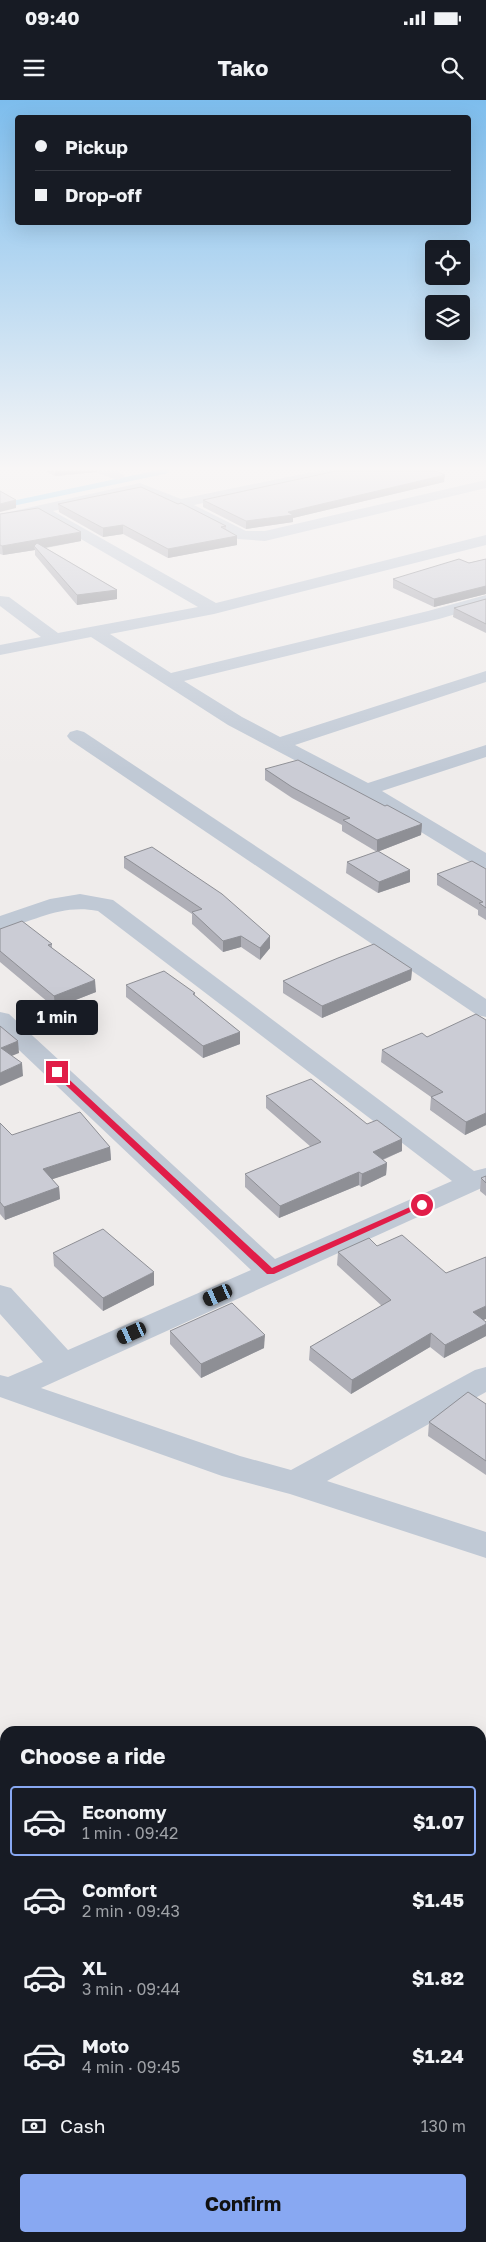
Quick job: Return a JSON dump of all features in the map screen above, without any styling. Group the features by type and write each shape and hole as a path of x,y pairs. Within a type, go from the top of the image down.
{"street":[{"path":"148,571 214,609"},
{"path":"0,650 214,609 364,571"},
{"path":"1,600 55,638"},
{"path":"168,679 424,618 486,600"},
{"path":"95,632 235,721 366,790 482,856"},
{"path":"279,744 486,676"},
{"path":"77,736 486,1010"},
{"path":"366,790 486,751"},
{"path":"0,923 58,904 80,901 105,905 479,1179 62,1364 5,1387"},
{"path":"0,1019 270,1272"},
{"path":"0,1295 62,1364"},
{"path":"295,1483 486,1378"},
{"path":"5,1387 234,1467 295,1483 486,1546"}],"building":[{"path":"56,571 85,571 117,590 77,595"},
{"path":"420,571 486,571 486,586 434,599 393,579"},
{"path":"486,599 486,624 454,608"},
{"path":"298,760 422,824 377,840 343,820 350,818 292,787 265,769"},
{"path":"152,847 222,894 270,936 260,948 241,936 223,941 192,912 202,909 124,857"},
{"path":"378,851 410,870 379,882 347,862"},
{"path":"472,861 486,869 486,908 479,903 483,902 437,874"},
{"path":"22,921 52,944 48,945 95,980 54,996 0,951 0,929"},
{"path":"374,944 412,969 322,1006 283,981 338,958"},
{"path":"164,971 195,993 193,994 240,1032 203,1046 126,985"},
{"path":"476,1014 486,1020 486,1113 466,1122 431,1097 443,1092 382,1050 422,1033 427,1037"},
{"path":"0,1026 18,1041 1,1048 22,1063 0,1073"},
{"path":"311,1079 367,1124 377,1120 402,1139 373,1152 387,1163 362,1174 359,1172 280,1206 245,1174 321,1142 266,1096"},
{"path":"80,1112 110,1147 43,1169 59,1187 4,1207 0,1202 0,1123 12,1135"},
{"path":"486,1176 486,1183 481,1178"},
{"path":"103,1229 154,1272 103,1298 53,1253"},
{"path":"402,1235 446,1273 486,1257 486,1306 473,1312 486,1324 445,1345 431,1333 352,1380 310,1347 391,1300 338,1252 369,1238 377,1246"},
{"path":"232,1303 265,1335 201,1364 170,1331"},
{"path":"468,1392 486,1404 486,1461 429,1422"}],"route":[{"path":"57,1072 270,1272 422,1205"}]}
